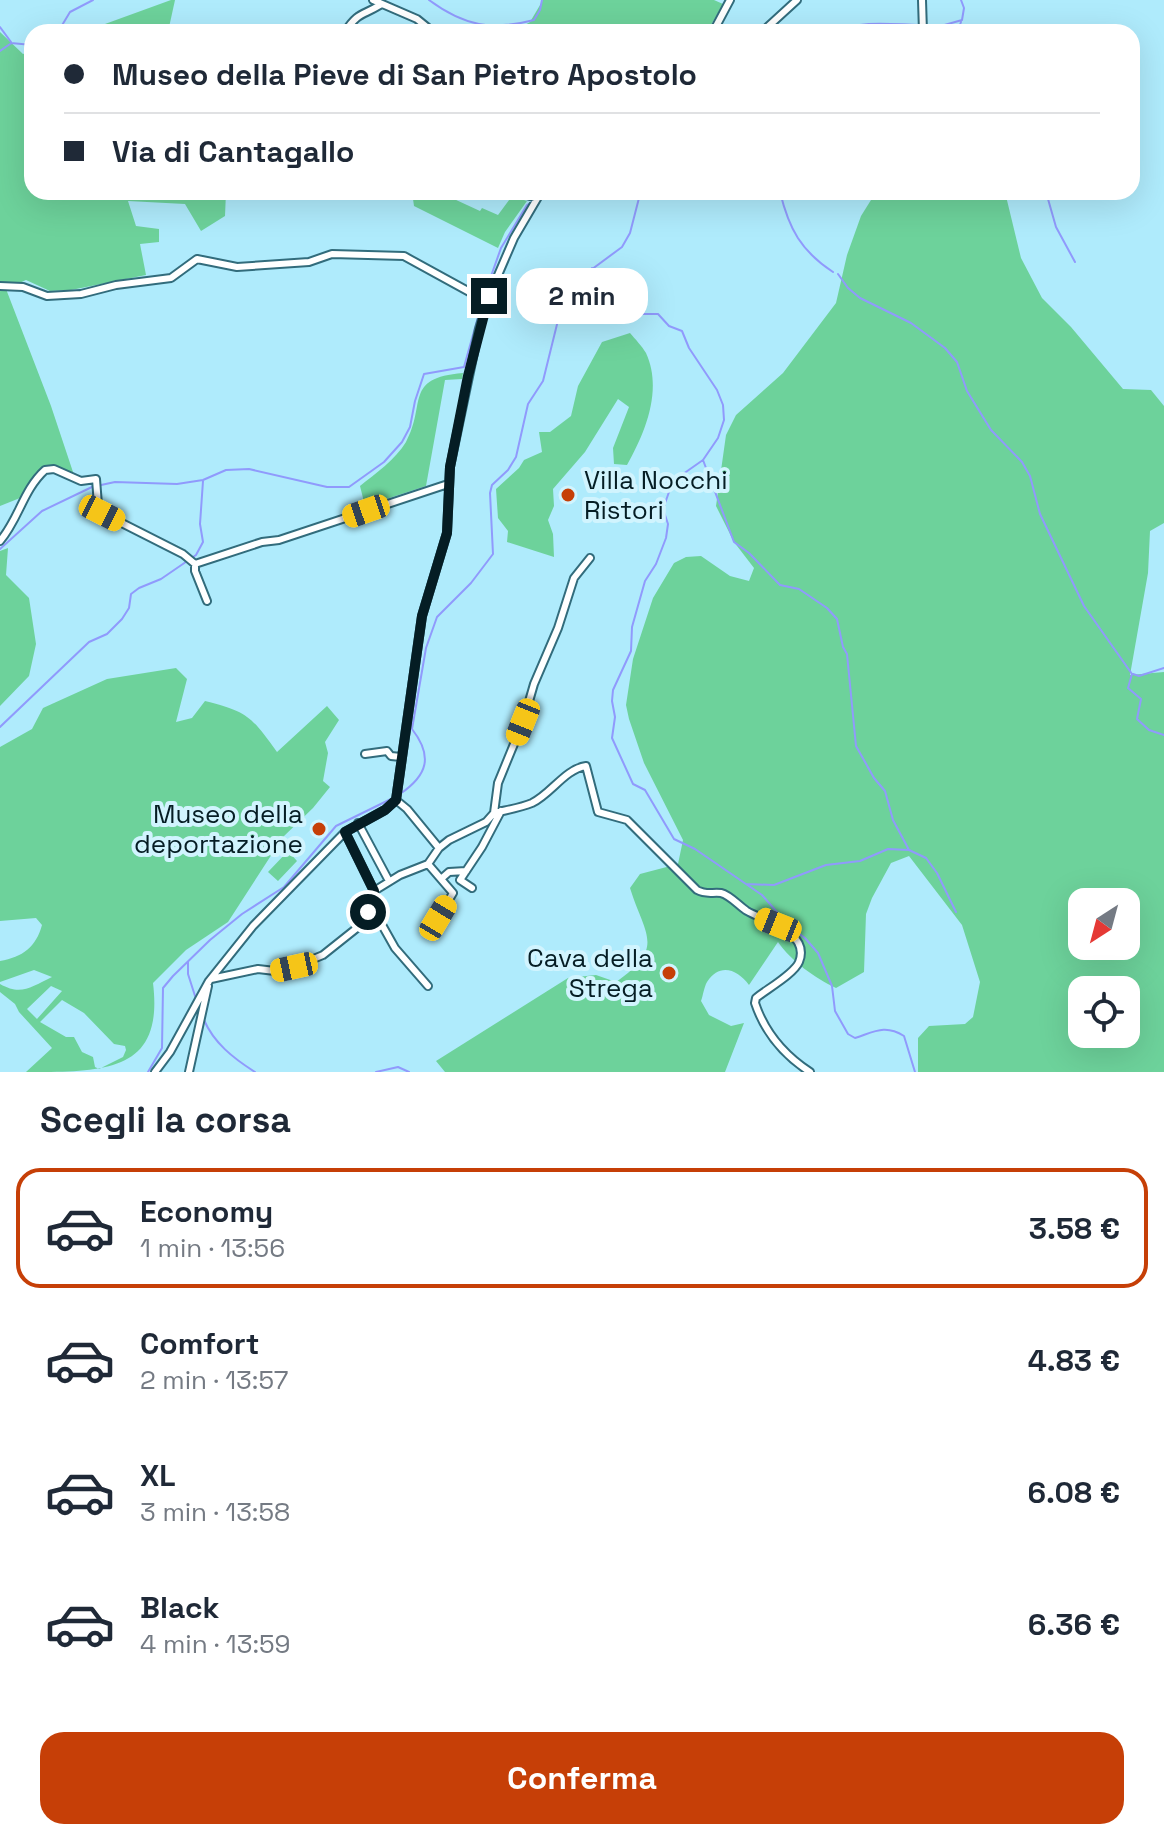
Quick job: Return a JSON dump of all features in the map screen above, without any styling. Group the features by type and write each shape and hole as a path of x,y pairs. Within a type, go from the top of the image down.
{"street":[{"path":"373,0 423,24"},
{"path":"717,24 730,0"},
{"path":"771,24 797,0"},
{"path":"922,0 923,24"},
{"path":"352,24 363,11 380,5"},
{"path":"155,1072 170,1052 209,980 253,926 345,832 385,810 396,797 422,616 447,533 448,484 486,296 536,200"},
{"path":"0,286 23,287 47,296 81,294 116,285 171,278 197,259 237,267 309,262 332,254 361,253 404,256 472,294 486,296"},
{"path":"0,541 12,527 25,495 38,477 45,470 54,469 81,481 96,479 98,505 102,513 183,554 195,564"},
{"path":"195,564 262,542 279,540 448,484"},
{"path":"447,885 460,880 497,812 498,783 574,578 590,558"},
{"path":"195,564 207,601"},
{"path":"365,754 387,751 391,756 401,757"},
{"path":"374,891 428,864 449,840 486,822 497,812 531,804 553,790 571,772 586,766 598,812 627,820 697,890 725,894 743,909 791,934 799,949 799,963 756,998 755,1003 769,1034 810,1072"},
{"path":"396,797 439,848"},
{"path":"358,823 389,881"},
{"path":"345,832 374,891 375,905 361,923 362,926"},
{"path":"428,864 453,893 438,918"},
{"path":"441,879 449,872 466,871"},
{"path":"460,880 472,888"},
{"path":"209,980 258,969 275,971 294,967 323,955 372,916 377,916 395,948 428,986"},
{"path":"189,1072 209,980"}],"green space":[{"path":"171,0 175,0 170,24 105,24"},
{"path":"543,0 714,0 723,4 712,24 527,24"},
{"path":"0,32 24,54 24,200 226,200 225,216 201,231 185,204 128,201 136,226 159,229 159,242 140,244 146,275 71,290 50,291 26,280 6,289 74,475 56,465 36,473 20,498 0,506"},
{"path":"413,200 456,200 498,215 509,200 527,201 505,232 498,248 414,206"},
{"path":"871,200 1007,200 1021,258 1042,298 1123,389 1151,390 1164,406 1164,523 1150,531 1148,573 1130,675 1164,672 1164,1072 918,1072 918,1038 929,1026 965,1024 973,1017 980,982 962,925 909,856 891,863 872,898 866,914 864,972 836,988 804,968 778,942 749,985 740,975 729,970 712,976 701,1001 709,1015 731,1026 744,1023 725,1072 445,1072 436,1061 568,978 596,975 616,982 632,970 646,950 645,930 630,888 640,874 678,864 683,840 644,763 629,719 626,705 633,659 653,598 674,563 686,557 701,556 730,576 749,581 754,568 734,542 716,506 726,435 736,415 783,373 836,303 847,255 861,216"},
{"path":"630,333 646,353 653,382 650,411 627,465 614,464 613,448 629,407 618,399 585,452 553,489 554,506 548,520 553,534 554,557 507,542 508,531 498,518 496,489 524,460 542,452 539,432 550,432 571,416 578,386 602,342"},
{"path":"463,373 462,379 445,380 426,486 365,506 360,486 391,460 406,442 424,387 444,376"},
{"path":"8,548 6,575 29,598 36,644 29,676 0,706 0,551"},
{"path":"176,668 187,679 176,722 192,718 205,701 219,705 247,717 277,752 327,706 339,720 325,742 328,753 323,781 330,787 283,837 228,922 186,950 153,983 154,1012 149,1034 139,1050 124,1061 102,1068 123,1057 125,1046 114,1044 84,1013 62,1000 40,1022 66,1037 74,1037 82,1052 93,1057 98,1068 26,1072 52,1048 15,1004 0,992 0,984 20,990 52,977 34,970 0,982 0,961 27,950 42,925 36,918 0,921 0,747 32,729 43,708 107,679","holes":["51,986 62,991 37,1019 27,1009"]},
{"path":"288,851 297,861 278,881 268,872"}],"waterway":[{"path":"63,24 70,12 93,0"},
{"path":"429,0 454,16 479,24"},
{"path":"512,24 534,20 542,0"},
{"path":"948,24 962,20 964,8 961,0"},
{"path":"866,24 886,24"},
{"path":"0,27 11,42"},
{"path":"11,43 24,44"},
{"path":"0,51 10,44"},
{"path":"400,794 417,780 424,764 423,748 412,729 426,648 437,617 471,583 493,554 492,485 516,457 528,404 543,381 563,300 576,281 622,247 630,233 638,200"},
{"path":"783,200 798,238 812,256 833,272"},
{"path":"1048,200 1056,227 1075,262"},
{"path":"485,293 501,248 527,205 534,201"},
{"path":"592,268 592,279 600,292 643,314 658,314 669,326 682,331 689,348 717,390 723,405 724,420 718,438 703,460 683,474 669,492 663,509 668,524 666,538 656,564 645,581 632,627 631,651 613,690 615,717 612,738 633,784 645,790 674,839 695,849 762,895 818,953 832,986 835,1011 848,1034 855,1038 885,1030 897,1032 904,1036 915,1072"},
{"path":"838,274 860,298 911,323 945,348 957,362 967,391 991,430 1022,462 1030,476 1040,514 1084,606 1132,674 1128,688 1141,699 1137,719 1149,730 1164,735"},
{"path":"101,485 115,482 177,484 203,480 226,470 249,469 327,487 349,487 384,462 402,442 410,427 424,374 464,367 483,299"},
{"path":"703,460 734,542 780,585 799,589 827,608 837,619 847,654 856,746 885,791 893,820 909,850"},
{"path":"0,727 89,642 107,634 122,619 129,608 131,594 161,579 196,555 203,542 200,524 203,481"},
{"path":"0,549 42,511 94,486"},
{"path":"1133,674 1139,676 1164,668"},
{"path":"148,1072 162,1048 163,988 173,976 242,914 284,887 336,826 395,797"},
{"path":"746,884 774,885 826,865 860,861 888,849 909,850 926,858 956,912"},
{"path":"188,962 188,974 196,999"},
{"path":"204,1020 225,1049 255,1072"},
{"path":"376,1072 398,1067 409,1072"}],"place":[{"name":"Villa Nocchi Ristori","path":"568,495"},
{"name":"Museo della deportazione","path":"319,829"},
{"name":"Cava della Strega","path":"669,973"}],"route":[{"path":"368,912 375,905 374,891 345,832 385,810 396,800 422,616 447,533 450,467 468,376 489,296"}]}
